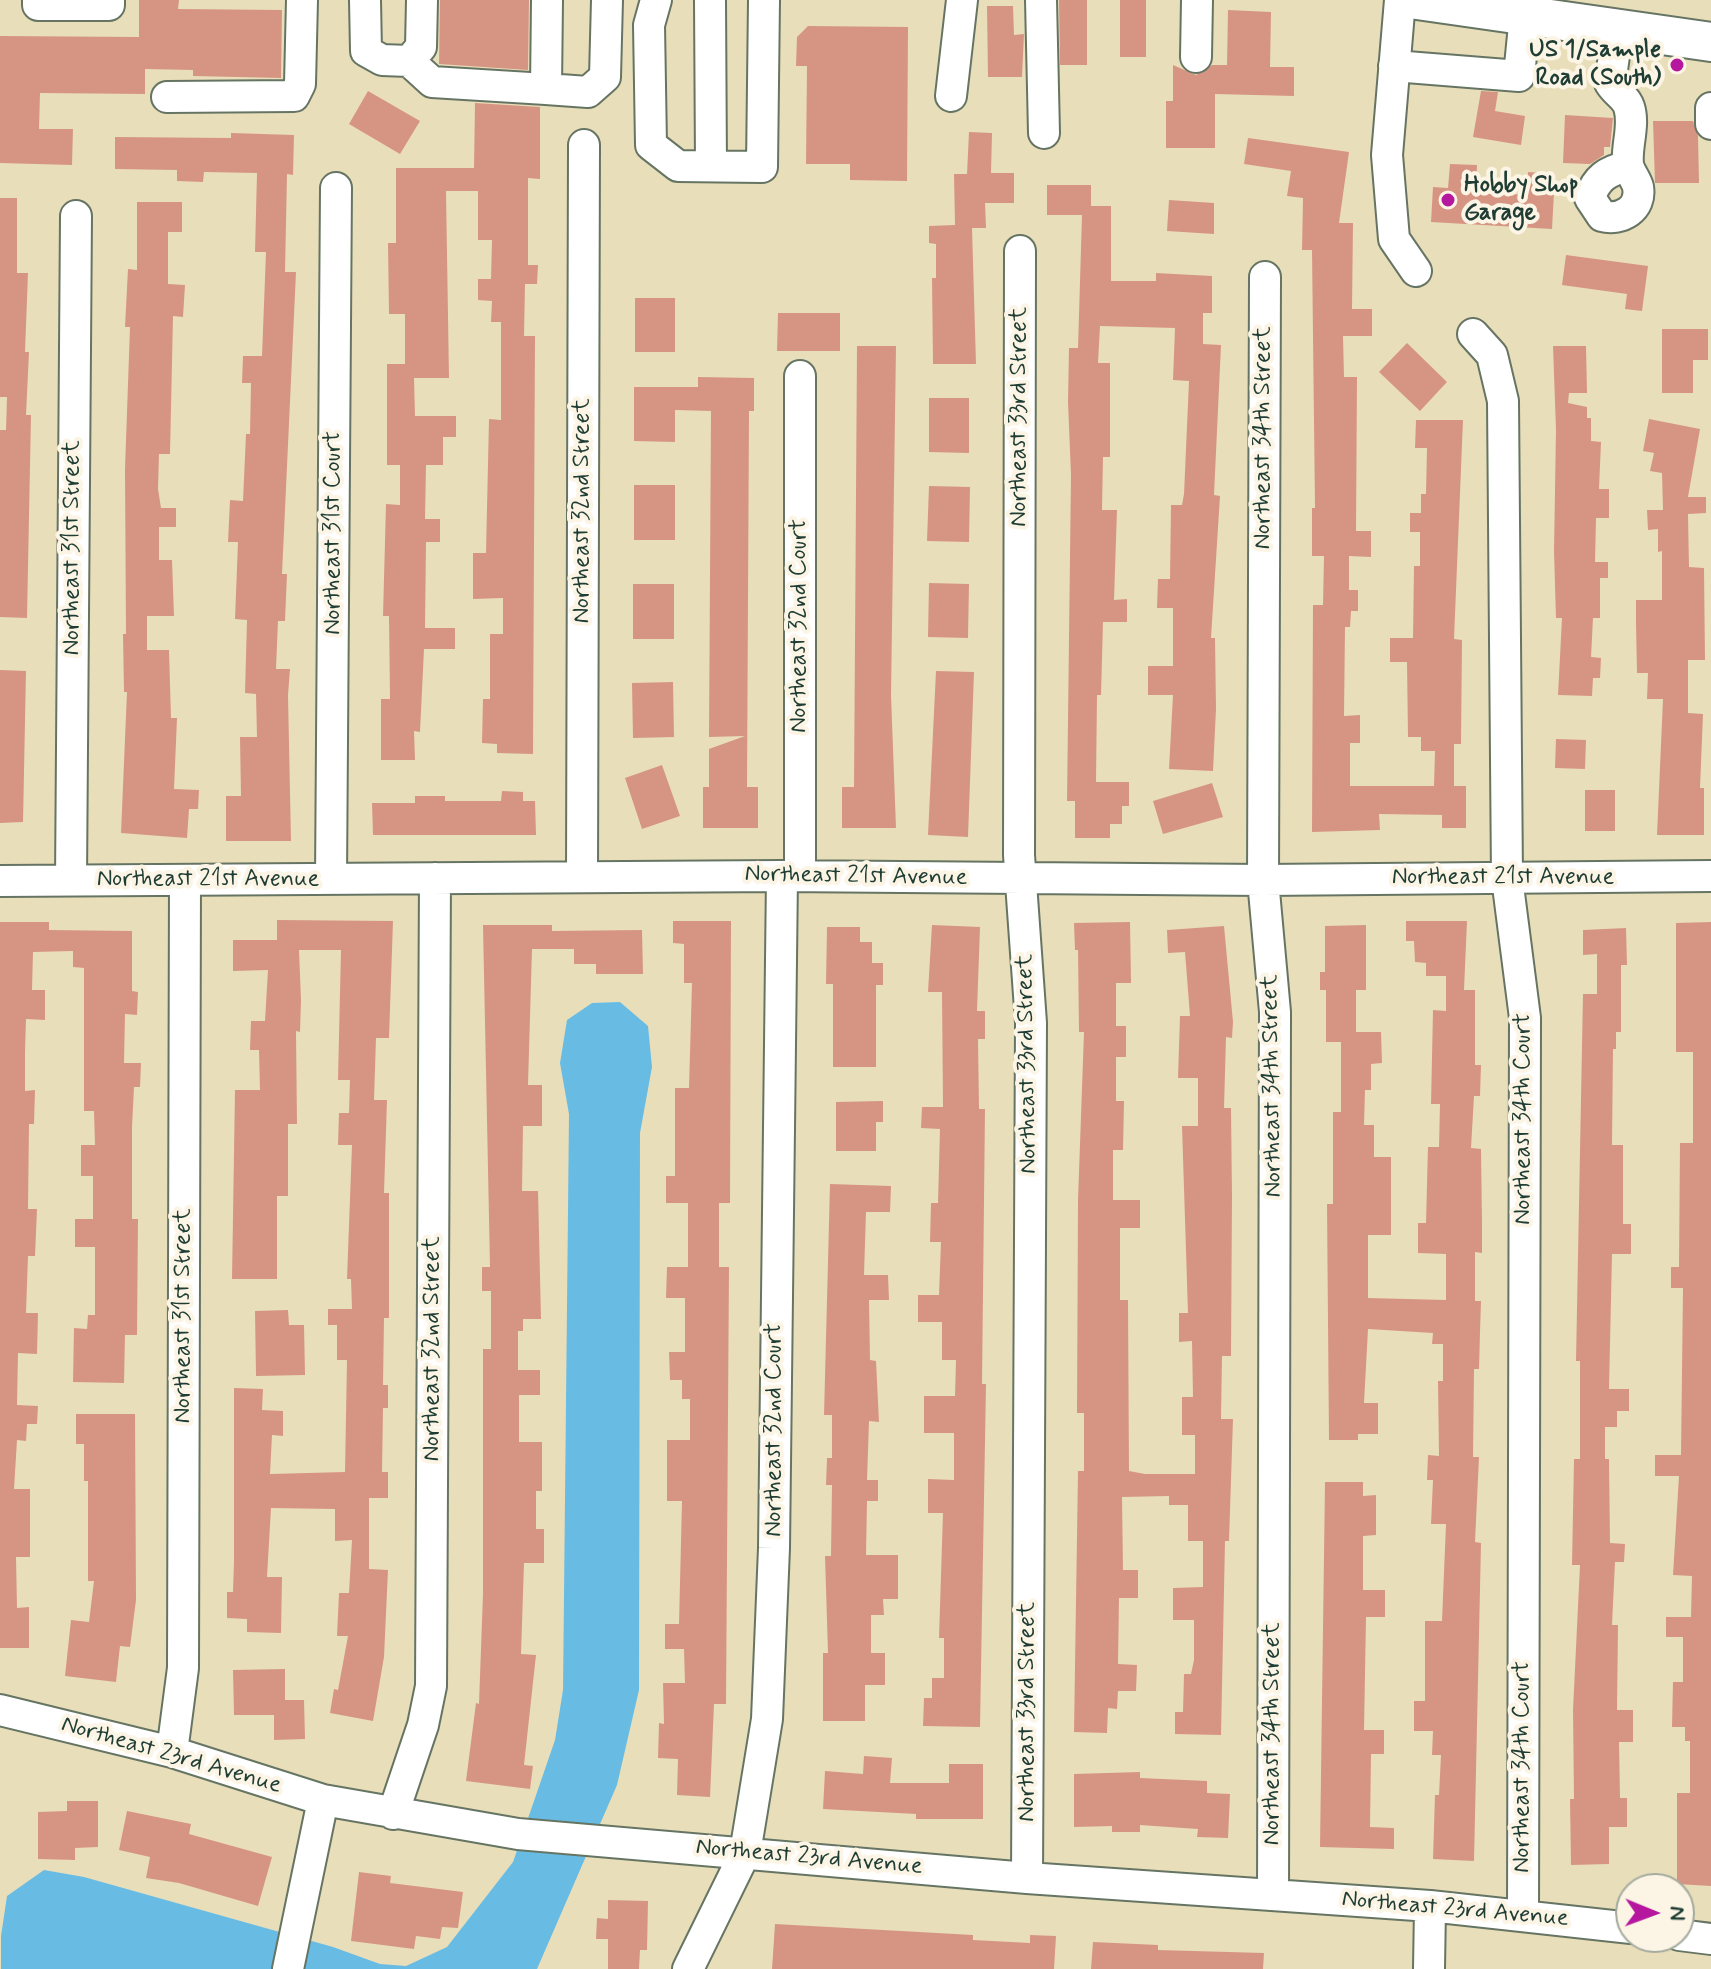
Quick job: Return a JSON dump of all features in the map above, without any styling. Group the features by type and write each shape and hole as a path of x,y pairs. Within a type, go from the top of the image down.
{"main road":[{"path":"1417,0 1525,15 1607,14 1711,42"}],"street":[{"path":"38,0 38,5 109,5 109,0"},
{"path":"167,97 294,96 300,84 302,0"},
{"path":"365,0 366,51 382,60 409,61 432,82 588,92 605,77 607,0"},
{"path":"409,61 422,40 422,0"},
{"path":"546,89 547,0"},
{"path":"656,0 649,25 651,145 678,166 762,167 764,0"},
{"path":"710,0 711,166"},
{"path":"951,96 962,0"},
{"path":"1041,0 1044,133"},
{"path":"1196,57 1197,0"},
{"path":"1400,0 1387,155 1394,239 1416,271"},
{"path":"1607,14 1610,83 1626,100 1631,113 1628,166"},
{"path":"1394,66 1519,76 1525,15"},
{"path":"1711,108 1711,124"},
{"name":"Northeast 32nd Street","path":"582,877 584,145"},
{"name":"Northeast 31st Court","path":"331,879 336,188"},
{"name":"Northeast 31st Street","path":"71,880 76,216"},
{"name":"Northeast 33rd Street","path":"1020,251 1021,879 1031,1023 1027,1878"},
{"name":"Northeast 34th Street","path":"1265,277 1263,880 1275,1012 1273,1895"},
{"name":"Northeast 34th Court","path":"1473,334 1492,355 1503,401 1507,878 1525,1018 1523,1914"},
{"name":"Northeast 32nd Court","path":"688,1969 745,1853 761,1760 771,1661 800,376"},
{"name":"Northeast 21st Avenue","path":"0,881 791,876 1263,880 1711,876"},
{"name":"Northeast 32nd Street","path":"393,1814 423,1725 431,1686 435,878"},
{"name":"Northeast 31st Street","path":"172,1752 183,1668 185,880"},
{"name":"Northeast 23rd Avenue","path":"0,1710 172,1752 323,1800 518,1834 1027,1878 1430,1906 1615,1926"},
{"path":"288,1969 323,1800"},
{"path":"1429,1969 1430,1906"}],"water":[{"path":"620,1002 648,1026 652,1067 640,1133 639,1690 617,1785 537,1969 1,1969 1,1936 7,1896 44,1870 84,1877 333,1947 380,1964 406,1966 447,1947 513,1862 555,1740 563,1690 569,1114 560,1063 567,1020 592,1003"}],"building":[{"path":"139,0 179,0 178,9 282,10 281,78 193,76 193,70 145,69 145,94 40,93 39,129 73,129 72,165 0,163 0,36 139,37"},
{"path":"440,0 529,0 528,70 439,64"},
{"path":"1059,0 1087,0 1087,65 1060,65"},
{"path":"1120,0 1146,0 1146,57 1120,57"},
{"path":"987,6 1013,6 1014,35 1024,34 1022,77 988,77"},
{"path":"1228,10 1271,12 1270,67 1294,67 1294,96 1215,94 1215,148 1166,148 1166,101 1173,101 1173,65 1196,75 1212,65 1227,65"},
{"path":"808,26 908,27 907,181 850,180 850,164 806,164 807,66 796,66 797,37"},
{"path":"368,91 420,121 400,154 349,124"},
{"path":"1481,91 1498,92 1495,111 1525,116 1521,145 1473,137"},
{"path":"475,103 540,107 540,179 528,178 528,265 538,265 537,284 525,284 524,336 535,336 533,754 497,753 497,744 482,743 483,699 490,699 490,634 503,634 503,598 473,599 473,553 486,553 489,419 501,420 501,322 491,322 492,301 478,300 478,279 491,279 492,240 478,240 478,191 446,191 449,378 414,378 415,416 456,416 456,437 443,437 443,465 426,465 425,519 440,519 440,542 426,542 425,628 455,628 455,649 424,649 420,732 414,731 415,760 381,760 381,699 390,699 389,616 383,616 386,504 400,505 400,465 387,465 387,364 405,364 405,314 389,314 388,243 396,243 396,168 474,168"},
{"path":"1565,115 1613,118 1610,147 1604,147 1604,155 1590,164 1563,163"},
{"path":"1653,121 1693,121 1698,136 1699,183 1655,183"},
{"path":"969,132 992,133 991,173 1014,173 1014,203 985,203 986,228 972,228 976,364 933,364 932,278 936,278 936,244 929,243 929,226 955,225 954,174 967,174"},
{"path":"231,133 294,135 293,175 287,174 285,272 296,272 282,574 287,574 285,621 278,621 276,669 290,669 291,841 226,841 226,796 241,796 240,737 257,737 256,694 245,693 247,620 235,619 238,542 228,542 230,500 243,501 246,434 250,434 251,383 242,383 243,356 262,356 266,252 255,252 257,173 204,172 203,182 177,181 177,170 115,169 115,137 231,138"},
{"path":"1248,138 1349,152 1339,223 1353,223 1352,309 1372,309 1372,336 1343,336 1344,377 1357,377 1356,531 1371,531 1371,557 1349,556 1349,590 1358,590 1358,611 1351,611 1350,627 1345,627 1344,716 1360,715 1360,743 1350,743 1350,786 1434,786 1435,751 1421,751 1421,737 1408,737 1407,662 1390,662 1390,638 1413,638 1414,566 1420,566 1420,532 1410,532 1410,513 1421,513 1421,494 1426,494 1427,448 1415,448 1416,420 1463,420 1454,639 1462,640 1461,744 1454,744 1454,786 1466,786 1466,828 1442,828 1442,815 1379,814 1380,830 1312,832 1313,605 1323,605 1324,556 1312,556 1312,508 1315,508 1312,250 1302,250 1303,198 1287,196 1291,171 1244,164"},
{"path":"1450,164 1477,165 1476,192 1527,195 1528,172 1555,174 1552,229 1431,222 1433,187 1448,188"},
{"path":"1047,185 1091,185 1091,206 1111,206 1111,281 1156,281 1156,273 1212,276 1212,313 1203,313 1203,344 1221,345 1214,495 1220,496 1211,638 1215,638 1213,771 1169,769 1173,695 1148,695 1148,666 1173,666 1173,608 1157,608 1158,579 1170,579 1171,505 1182,505 1184,494 1189,381 1173,380 1175,328 1100,326 1098,363 1110,363 1110,457 1103,457 1102,510 1117,510 1114,600 1127,599 1127,622 1103,622 1101,695 1097,695 1096,782 1129,782 1129,806 1122,806 1122,824 1110,824 1110,838 1075,838 1075,801 1067,801 1071,475 1069,348 1078,348 1082,215 1047,215"},
{"path":"0,198 17,198 17,273 28,273 26,415 31,415 27,618 0,617 0,430 6,430 7,397 0,397"},
{"path":"1169,200 1214,203 1214,234 1167,231"},
{"path":"137,202 182,202 182,232 168,232 168,284 185,285 183,317 173,316 170,454 159,454 158,489 161,508 176,508 176,527 159,527 159,560 172,560 174,616 147,616 147,650 169,650 171,718 177,718 174,789 199,790 198,809 189,809 187,838 121,833 127,692 124,692 123,634 126,634 125,469 130,327 125,327 128,269 137,270"},
{"path":"1566,255 1648,266 1642,311 1625,309 1627,294 1562,285"},
{"path":"635,298 675,298 675,352 635,352"},
{"path":"778,313 840,313 840,351 777,351"},
{"path":"1662,329 1708,329 1708,360 1693,360 1693,393 1662,393"},
{"path":"1407,343 1447,382 1420,411 1379,372"},
{"path":"857,346 896,346 891,695 896,828 842,828 842,787 854,787"},
{"path":"1553,346 1586,346 1587,393 1569,393 1568,403 1587,407 1587,418 1591,418 1591,441 1601,442 1599,489 1609,489 1609,518 1596,518 1595,562 1608,562 1608,578 1600,578 1600,618 1593,618 1591,657 1601,658 1600,678 1593,678 1592,696 1558,695 1562,618 1556,618"},
{"path":"698,377 754,378 754,411 749,411 747,787 758,787 758,828 703,828 703,787 709,787 709,749 745,736 709,737 711,411 675,410 675,442 634,441 634,387 698,387"},
{"path":"929,398 969,398 969,453 929,452"},
{"path":"1649,419 1700,429 1688,497 1706,497 1706,513 1688,514 1689,567 1704,568 1705,660 1688,660 1688,713 1703,714 1700,788 1704,788 1704,835 1657,835 1663,699 1647,699 1648,673 1637,673 1636,624 1636,600 1662,600 1662,551 1658,552 1658,529 1648,530 1647,510 1663,510 1662,473 1650,471 1654,453 1643,451"},
{"path":"634,485 675,485 675,540 634,540"},
{"path":"929,486 970,487 969,542 927,541"},
{"path":"929,583 969,584 968,638 928,637"},
{"path":"633,584 674,584 674,639 633,639"},
{"path":"0,670 26,671 23,822 0,823"},
{"path":"936,671 974,672 968,837 928,835"},
{"path":"673,682 674,737 633,738 632,683"},
{"path":"1556,739 1586,740 1585,769 1555,768"},
{"path":"662,765 680,816 642,829 625,778"},
{"path":"1212,783 1223,817 1163,834 1153,801"},
{"path":"1585,790 1615,790 1615,831 1585,831"},
{"path":"502,791 523,792 523,801 535,801 536,835 373,835 372,803 415,803 415,796 445,796 445,801 501,801"},
{"path":"277,920 393,921 389,1038 376,1038 374,1100 387,1100 384,1193 389,1193 389,1318 384,1318 383,1385 388,1385 388,1408 383,1408 382,1472 388,1472 388,1498 369,1498 369,1569 388,1570 384,1657 373,1721 330,1713 334,1689 338,1690 348,1636 337,1636 339,1593 349,1593 352,1540 335,1541 335,1509 271,1508 267,1577 282,1577 281,1633 247,1632 247,1619 227,1618 227,1592 233,1592 234,1561 234,1388 263,1389 262,1410 283,1411 283,1436 272,1435 270,1474 345,1472 347,1360 337,1360 337,1325 328,1325 328,1309 352,1309 351,1279 347,1279 352,1145 338,1145 339,1113 349,1113 350,1080 338,1080 341,950 299,950 301,1000 300,1032 296,1031 297,1124 288,1124 288,1196 277,1196 277,1279 232,1279 235,1090 260,1090 259,1050 250,1050 251,1021 265,1021 268,970 233,971 233,940 277,940"},
{"path":"673,921 731,921 730,1203 719,1203 719,1267 729,1267 726,1704 714,1704 710,1797 677,1795 678,1759 658,1758 659,1723 664,1724 663,1683 685,1683 684,1649 665,1649 665,1624 679,1624 682,1501 667,1501 667,1440 690,1440 690,1399 682,1399 682,1380 670,1380 669,1352 685,1352 685,1298 666,1298 667,1267 688,1267 688,1203 666,1203 666,1176 675,1176 675,1088 689,1088 692,983 684,983 684,944 673,943"},
{"path":"1406,921 1467,921 1464,990 1475,990 1475,1065 1481,1065 1480,1096 1474,1096 1471,1148 1481,1149 1482,1223 1482,1253 1475,1252 1475,1301 1481,1301 1479,1369 1474,1369 1473,1457 1479,1457 1475,1542 1481,1543 1474,1861 1433,1859 1435,1795 1439,1795 1441,1755 1432,1755 1433,1731 1414,1731 1414,1701 1425,1701 1425,1621 1442,1621 1446,1524 1431,1524 1433,1480 1427,1480 1428,1455 1439,1456 1438,1381 1443,1381 1443,1344 1432,1344 1433,1333 1368,1329 1364,1403 1378,1403 1378,1434 1358,1434 1358,1440 1329,1440 1327,1204 1333,1204 1333,1112 1341,1112 1341,1042 1326,1042 1326,990 1320,990 1320,972 1325,972 1325,926 1366,925 1366,990 1356,990 1356,1032 1381,1032 1382,1063 1371,1064 1371,1090 1365,1090 1364,1125 1374,1125 1374,1157 1391,1157 1391,1235 1368,1235 1368,1298 1446,1300 1446,1254 1418,1253 1418,1223 1426,1223 1428,1147 1439,1147 1440,1104 1431,1104 1433,1010 1446,1011 1446,976 1426,976 1426,963 1415,962 1414,941 1406,941"},
{"path":"0,922 49,922 49,930 132,931 132,991 138,992 137,1015 125,1014 124,1063 141,1063 140,1087 134,1087 132,1127 132,1219 138,1219 137,1335 125,1335 124,1383 73,1382 74,1328 87,1329 88,1315 95,1315 95,1247 75,1247 75,1219 93,1219 93,1176 81,1176 81,1145 95,1145 94,1111 84,1111 84,968 73,967 73,951 33,952 32,990 45,990 45,1020 26,1019 25,1052 25,1091 35,1090 34,1124 29,1124 28,1209 37,1209 35,1256 28,1256 26,1313 38,1313 37,1354 18,1353 17,1405 38,1406 37,1424 27,1424 26,1441 17,1440 14,1489 30,1489 30,1557 16,1557 17,1608 29,1607 29,1648 0,1648"},
{"path":"1130,922 1131,983 1116,983 1116,1026 1126,1026 1126,1057 1116,1057 1116,1101 1124,1101 1123,1150 1113,1150 1113,1200 1140,1200 1140,1228 1120,1228 1120,1300 1128,1300 1129,1471 1145,1474 1195,1474 1195,1435 1182,1435 1182,1397 1193,1397 1192,1341 1179,1342 1179,1313 1188,1313 1182,1126 1198,1126 1198,1078 1178,1078 1180,1016 1190,1016 1185,952 1168,953 1167,930 1224,926 1233,1022 1232,1038 1226,1037 1224,1108 1231,1108 1232,1196 1231,1356 1222,1356 1221,1419 1233,1419 1229,1541 1225,1541 1221,1735 1175,1734 1175,1712 1183,1712 1184,1674 1191,1674 1194,1660 1194,1620 1173,1620 1173,1588 1203,1587 1203,1541 1188,1541 1188,1505 1169,1505 1169,1496 1122,1497 1123,1570 1138,1570 1138,1598 1119,1598 1118,1664 1137,1665 1136,1691 1118,1691 1117,1709 1108,1708 1107,1733 1074,1732 1078,1471 1084,1471 1084,1413 1077,1413 1078,1200 1084,1032 1079,1032 1078,950 1075,950 1074,923"},
{"path":"1711,922 1711,1886 1695,1885 1695,1873 1677,1873 1677,1793 1690,1793 1690,1741 1685,1741 1685,1727 1672,1727 1673,1682 1683,1682 1683,1637 1666,1637 1666,1617 1691,1617 1692,1576 1673,1575 1679,1476 1655,1476 1655,1455 1681,1455 1683,1288 1671,1288 1671,1267 1679,1267 1680,1143 1693,1143 1693,1052 1676,1052 1676,923"},
{"path":"483,925 552,925 552,931 642,930 643,974 596,974 596,964 574,964 574,949 532,949 528,1085 542,1085 542,1126 523,1126 522,1191 538,1191 541,1319 523,1319 523,1331 518,1331 518,1370 540,1370 540,1395 519,1395 519,1442 542,1442 542,1491 536,1491 536,1529 544,1529 544,1563 524,1563 521,1654 536,1655 524,1765 533,1766 530,1789 466,1781 476,1703 479,1704 483,1594 483,1349 491,1349 491,1291 482,1291 482,1267 490,1267"},
{"path":"932,925 980,927 977,1011 985,1011 985,1039 978,1039 979,1109 985,1109 982,1384 986,1384 980,1727 923,1726 924,1698 932,1698 932,1678 944,1678 944,1638 939,1638 943,1513 928,1513 928,1479 954,1480 954,1433 924,1433 924,1396 955,1396 956,1360 942,1360 942,1322 918,1322 918,1295 939,1295 941,1242 930,1242 931,1203 938,1203 940,1129 921,1128 922,1107 943,1107 942,992 928,992"},
{"path":"827,927 860,927 860,942 872,942 872,963 883,963 883,985 876,985 876,1067 833,1067 833,984 826,984"},
{"path":"1626,928 1627,965 1621,965 1621,1032 1616,1032 1616,1049 1613,1049 1612,1145 1623,1145 1623,1224 1631,1224 1631,1254 1612,1254 1609,1389 1629,1389 1629,1411 1617,1411 1617,1427 1605,1427 1605,1459 1609,1459 1610,1543 1625,1544 1624,1562 1615,1562 1612,1625 1618,1625 1617,1710 1633,1710 1633,1742 1619,1742 1620,1798 1627,1798 1627,1827 1609,1827 1609,1864 1571,1865 1570,1799 1574,1799 1573,1710 1580,1565 1572,1565 1574,1459 1580,1459 1580,1361 1576,1361 1583,994 1597,994 1597,954 1583,955 1583,930"},
{"path":"883,1101 883,1122 876,1122 876,1151 836,1151 836,1102"},
{"path":"830,1184 891,1186 890,1212 866,1212 864,1275 888,1275 889,1300 869,1300 870,1360 876,1361 879,1422 869,1421 867,1480 878,1480 878,1501 867,1501 866,1555 898,1555 898,1599 883,1599 884,1615 871,1615 871,1653 885,1653 885,1685 865,1685 865,1721 823,1721 823,1653 828,1653 825,1556 831,1556 832,1485 826,1485 827,1458 832,1458 832,1415 824,1415"},
{"path":"288,1310 289,1325 304,1325 305,1375 256,1376 255,1311"},
{"path":"76,1414 135,1414 136,1600 130,1647 120,1646 116,1682 65,1676 71,1620 89,1622 94,1581 88,1581 88,1481 84,1481 84,1444 76,1444"},
{"path":"1325,1482 1363,1482 1363,1496 1376,1495 1376,1535 1363,1536 1363,1590 1385,1590 1385,1617 1366,1617 1364,1730 1384,1730 1384,1754 1371,1754 1370,1827 1394,1828 1394,1849 1320,1847"},
{"path":"285,1669 285,1700 304,1700 305,1739 274,1740 274,1715 234,1715 233,1670"},
{"path":"864,1756 892,1758 890,1783 949,1783 949,1764 983,1764 983,1819 916,1819 916,1814 823,1809 825,1771 863,1774"},
{"path":"1140,1772 1140,1778 1207,1781 1207,1793 1230,1794 1228,1838 1197,1837 1198,1829 1140,1825 1140,1832 1112,1832 1112,1826 1074,1827 1074,1774"},
{"path":"67,1801 98,1801 98,1847 75,1848 75,1860 38,1859 38,1812 67,1811"},
{"path":"127,1811 191,1824 189,1834 272,1857 258,1906 179,1883 146,1878 150,1857 119,1850"},
{"path":"359,1872 391,1876 390,1883 463,1892 458,1928 442,1927 440,1939 416,1936 414,1949 351,1941"},
{"path":"608,1900 648,1901 647,1950 640,1950 639,1969 608,1969 608,1939 596,1939 597,1918 608,1919"},
{"path":"775,1924 973,1935 973,1940 1030,1943 1030,1935 1056,1936 1054,1969 772,1969"},
{"path":"1093,1942 1158,1945 1158,1950 1264,1953 1263,1969 1091,1969"}],"place":[{"name":"US 1/Sample Road (South)","path":"1677,65"},
{"name":"Hobby Shop Garage","path":"1448,200"}]}
